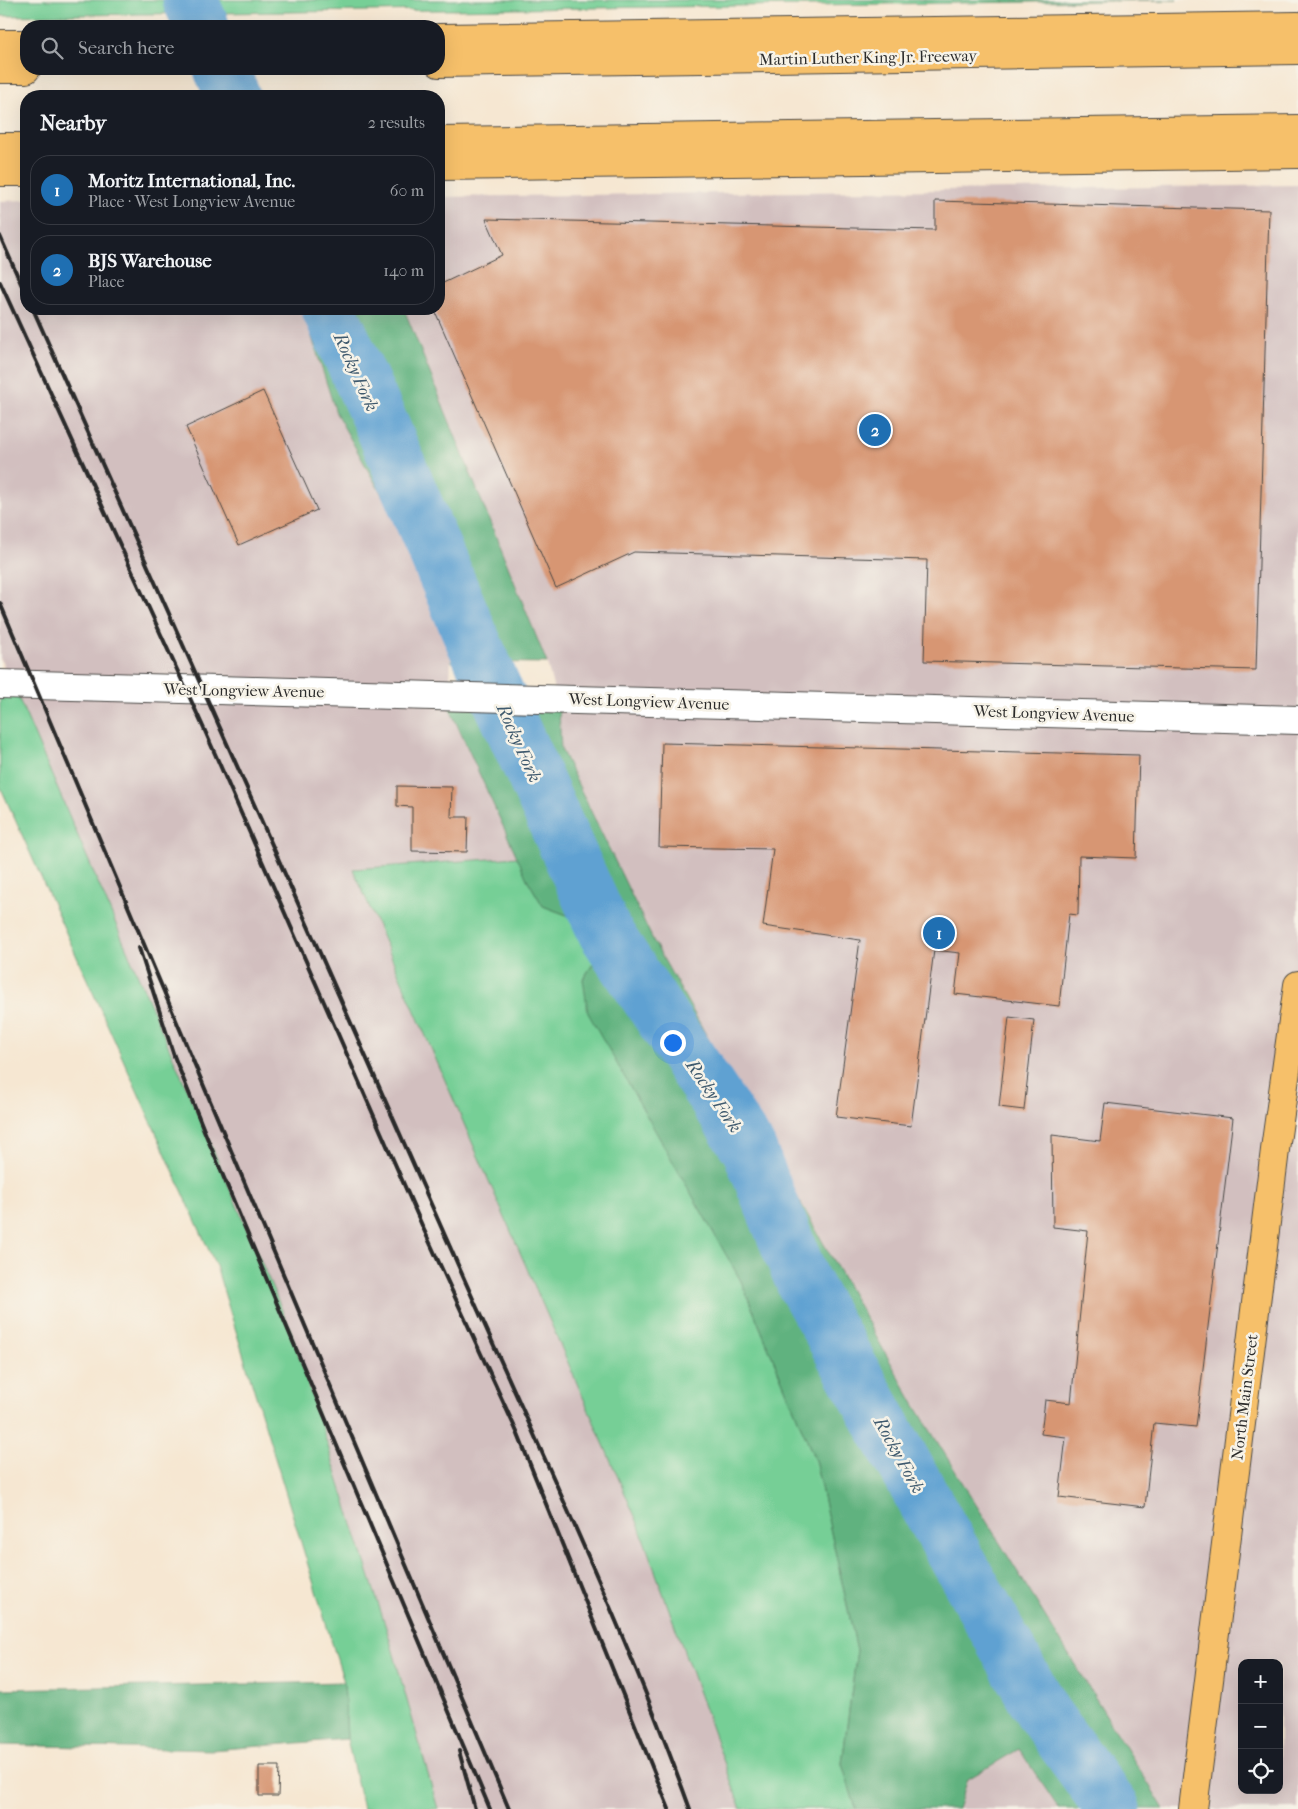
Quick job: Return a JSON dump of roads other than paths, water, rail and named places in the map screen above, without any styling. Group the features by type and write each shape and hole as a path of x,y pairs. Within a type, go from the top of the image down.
{"highway":[{"path":"445,38 1298,26"},
{"path":"0,44 20,44"},
{"name":"Martin Luther King Jr. Freeway","path":"445,63 1298,50"},
{"path":"0,69 20,69"},
{"path":"445,141 1298,129"},
{"path":"0,147 20,146"},
{"path":"445,166 1298,154"},
{"path":"0,172 20,172"},
{"name":"North Main Street","path":"1193,1807 1276,1142 1298,985"}],"street":[{"name":"West Longview Avenue","path":"0,684 1298,720"}],"waterway":[{"name":"Rocky Fork","path":"190,0 199,20"},
{"name":"Rocky Fork","path":"224,75 230,90"},
{"name":"Rocky Fork","path":"332,315 383,428 474,643 605,932 749,1149 803,1282 1043,1713 1113,1809"}],"railway":[{"path":"0,236 20,281"},
{"path":"0,282 205,731 424,1230 517,1432 669,1809"},
{"path":"36,315 607,1599 664,1739 690,1809"},
{"path":"0,603 509,1809"},
{"path":"139,948 174,1056 208,1140 490,1809"},
{"path":"459,1751 475,1809"}],"place":[{"name":"BJS Warehouse","path":"875,430"},
{"name":"Moritz International, Inc.","path":"939,933"}]}
